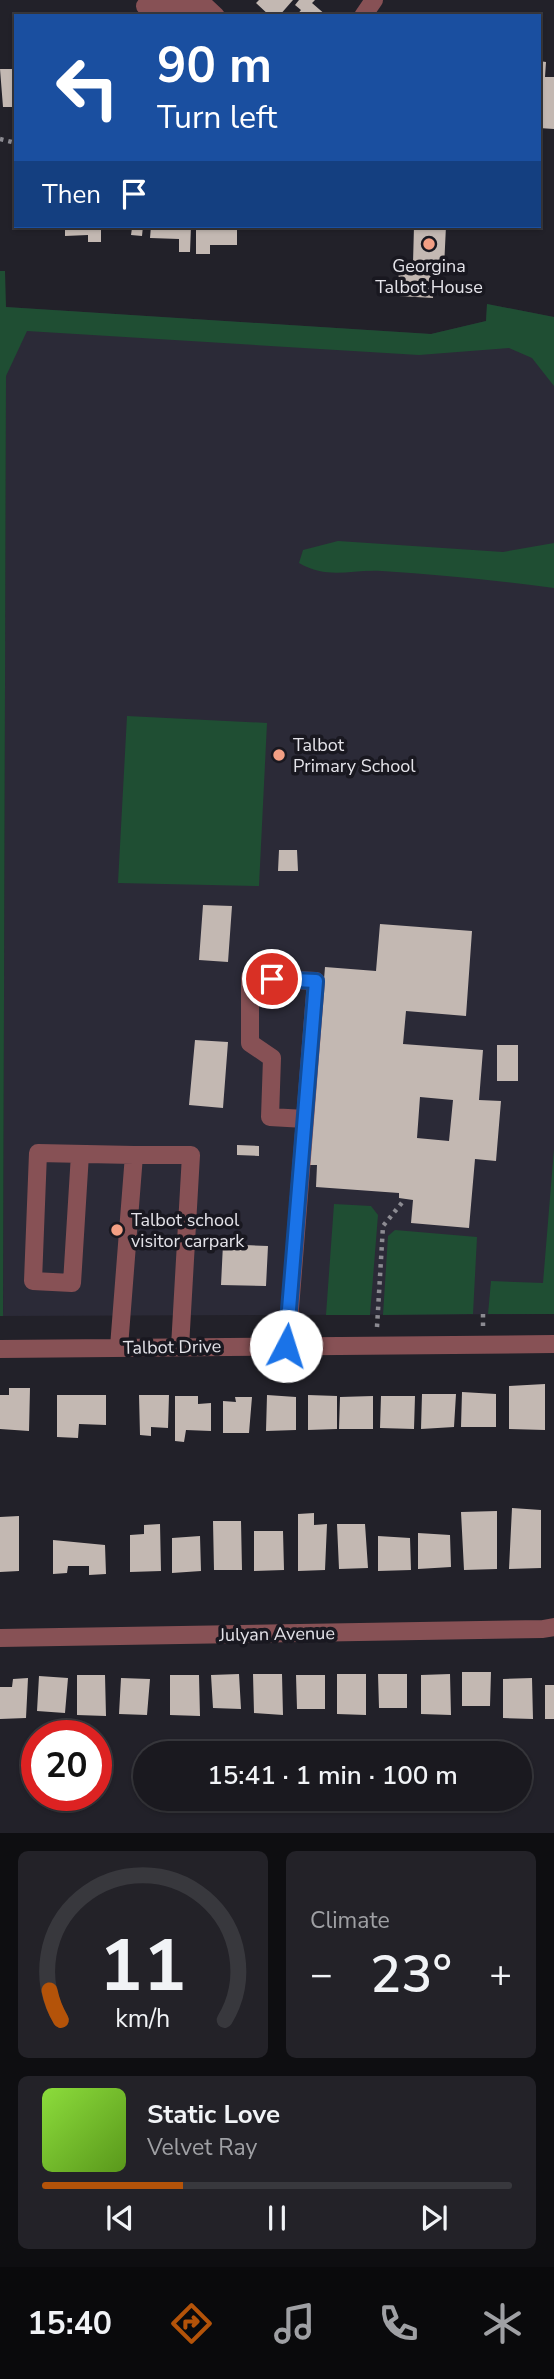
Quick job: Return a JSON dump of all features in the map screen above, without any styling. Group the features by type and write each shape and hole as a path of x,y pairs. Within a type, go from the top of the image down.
{"street":[{"path":"146,7 202,3 214,14"},
{"path":"286,1346 305,1119 316,981 250,978 250,1042 272,1058 270,1117 305,1119"},
{"path":"80,1154 72,1283 33,1282 38,1153 191,1155 180,1347"},
{"path":"119,1347 134,1154"},
{"name":"Talbot Drive","path":"0,1349 554,1344"},
{"name":"Julyan Avenue","path":"0,1638 554,1627"}],"path":[{"path":"377,1314 383,1226 405,1199"}],"shaded area":[{"name":"Talbot Primary School","path":"487,304 554,317 554,1314 3,1316 6,307 431,334 486,321"}],"green space":[{"path":"0,271 5,271 6,307 431,334 486,321 487,304 554,317 554,386 532,358 509,348 419,355 27,331 6,376 3,1316 0,1316"},
{"path":"338,541 503,552 554,543 554,588 382,571 340,573 320,571 299,563 303,550"},
{"path":"127,716 267,723 259,886 118,883"},
{"path":"554,1149 554,1314 488,1314 491,1281 543,1283"},
{"path":"334,1204 371,1206 378,1215 370,1315 326,1315"},
{"path":"395,1230 477,1237 473,1314 383,1315 388,1236"}],"building":[{"path":"259,0 293,0 281,14 268,14 256,3"},
{"path":"299,0 315,0 312,3 325,14 298,14 301,10 295,5"},
{"path":"541,61 546,62 545,77 554,77 554,129 541,128"},
{"path":"0,69 14,69 14,107 3,107"},
{"path":"65,228 101,228 101,242 88,242 88,235 65,236"},
{"path":"132,228 143,228 142,236 131,235"},
{"path":"151,228 191,228 190,252 179,252 179,239 150,238"},
{"path":"196,228 237,228 237,245 210,245 210,254 196,254"},
{"name":"Georgina Talbot House","path":"414,228 446,228 444,268 434,267 433,298 398,296 399,262 413,263"},
{"path":"279,850 297,850 298,871 278,871"},
{"path":"203,905 232,906 228,962 199,960"},
{"path":"380,924 472,931 466,1016 406,1011 403,1044 483,1050 479,1100 501,1101 496,1161 475,1159 469,1228 411,1223 413,1200 399,1198 399,1193 316,1187 317,1165 304,1165 312,1131 325,967 376,971","holes":["420,1097 453,1100 449,1141 417,1138"]},
{"path":"195,1040 228,1042 223,1108 189,1105"},
{"path":"497,1045 518,1045 518,1081 497,1081"},
{"path":"237,1145 259,1146 259,1156 237,1155"},
{"path":"223,1244 268,1246 266,1286 221,1285"},
{"path":"545,1384 545,1430 509,1429 509,1386"},
{"path":"9,1388 30,1388 29,1431 0,1429 0,1395 9,1395"},
{"path":"462,1392 496,1394 496,1427 461,1427"},
{"path":"422,1394 456,1394 454,1427 421,1429"},
{"path":"57,1395 106,1395 106,1425 79,1424 78,1438 57,1437"},
{"path":"139,1395 169,1395 168,1428 151,1427 151,1436 140,1435"},
{"path":"267,1395 296,1397 296,1430 266,1431"},
{"path":"308,1395 337,1396 337,1429 308,1430"},
{"path":"175,1396 198,1396 198,1404 211,1403 211,1431 186,1430 184,1442 175,1441"},
{"path":"373,1396 373,1429 339,1429 340,1397"},
{"path":"381,1396 415,1396 414,1429 380,1428"},
{"path":"235,1397 252,1397 249,1433 223,1433 223,1401 236,1402"},
{"path":"512,1508 541,1510 541,1568 509,1569"},
{"path":"497,1511 497,1569 464,1570 461,1512"},
{"path":"314,1513 314,1525 327,1524 325,1570 298,1571 298,1514"},
{"path":"19,1516 19,1571 0,1572 0,1517"},
{"path":"213,1521 241,1521 242,1570 214,1570"},
{"path":"160,1524 161,1571 130,1572 130,1535 144,1534 144,1525"},
{"path":"337,1524 365,1524 368,1568 339,1569"},
{"path":"254,1531 283,1531 284,1570 254,1571"},
{"path":"418,1533 450,1535 451,1567 418,1569"},
{"path":"200,1536 201,1571 172,1573 172,1538"},
{"path":"378,1536 410,1538 411,1570 378,1571"},
{"path":"53,1540 105,1545 106,1574 89,1575 89,1566 68,1566 67,1573 53,1574"},
{"path":"462,1672 491,1672 490,1706 462,1706"},
{"path":"239,1674 241,1709 213,1708 211,1675"},
{"path":"253,1674 282,1674 283,1715 254,1713"},
{"path":"337,1674 366,1674 366,1715 337,1714"},
{"path":"378,1674 407,1674 407,1708 379,1708"},
{"path":"450,1674 451,1715 421,1714 421,1675"},
{"path":"77,1675 105,1675 106,1716 77,1715"},
{"path":"170,1675 199,1675 200,1716 170,1715"},
{"path":"296,1675 325,1675 325,1709 297,1709"},
{"path":"39,1676 68,1678 65,1713 37,1711"},
{"path":"28,1678 26,1718 0,1719 0,1687 12,1687 13,1679"},
{"path":"121,1678 150,1679 147,1715 119,1714"},
{"path":"532,1678 533,1719 503,1718 503,1679"},
{"path":"545,1685 554,1685 554,1719 545,1719"}],"place":[{"name":"Georgina Talbot House","path":"429,244"},
{"name":"Talbot Primary School","path":"279,755"},
{"name":"Talbot school visitor carpark","path":"117,1230"}],"route":[{"path":"272,979 316,981 301,1193 286,1346"}]}
